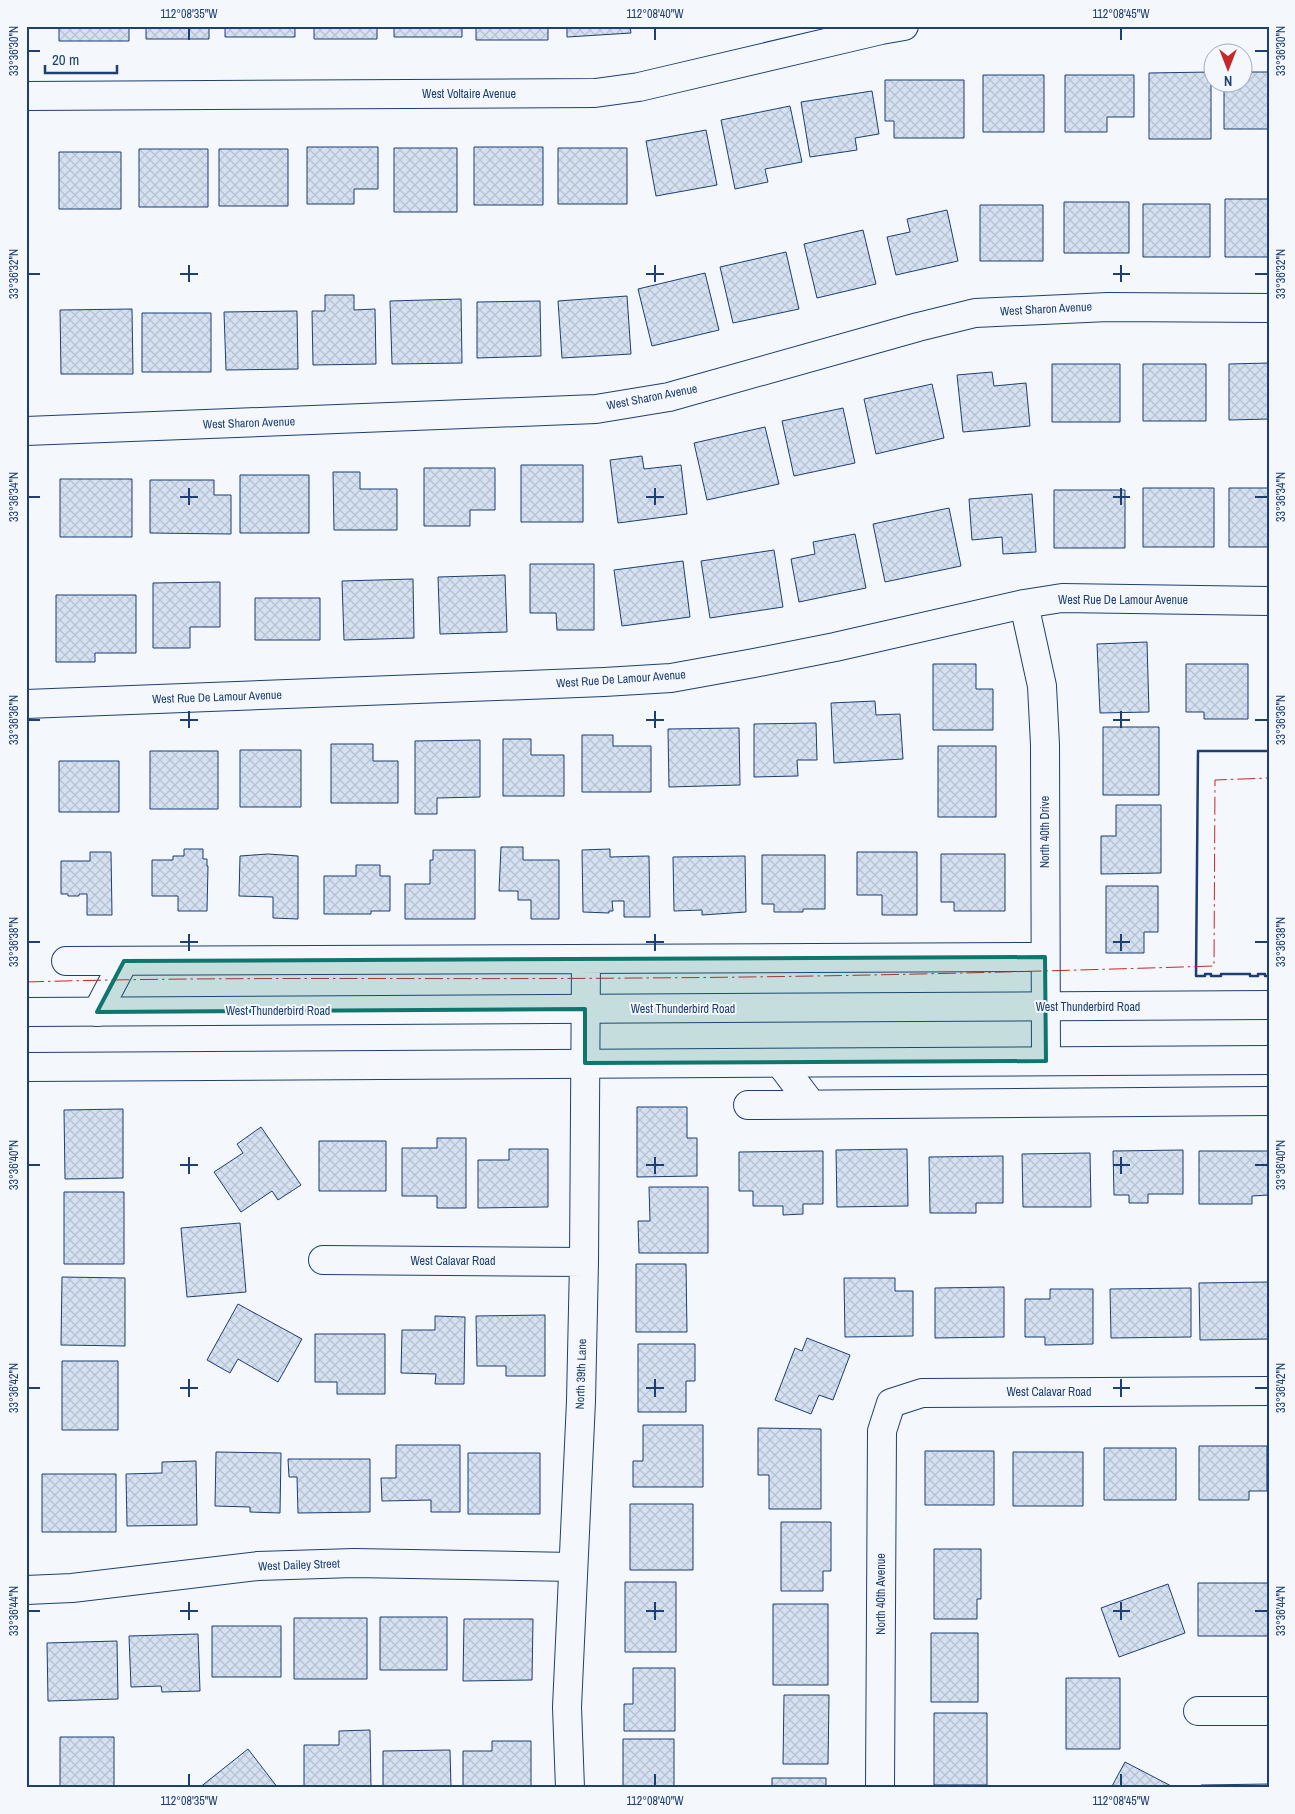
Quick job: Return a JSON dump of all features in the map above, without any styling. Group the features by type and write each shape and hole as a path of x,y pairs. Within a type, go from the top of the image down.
{"street":[{"name":"West Voltaire Avenue","path":"26,96 595,93 639,87 904,26"},
{"name":"West Sharon Avenue","path":"26,431 596,409 670,396 975,313 1108,307 1269,308"},
{"name":"West Rue De Lamour Avenue","path":"26,704 671,678 826,649 1024,604 1062,598 1269,601"},
{"name":"North 40th Drive","path":"1024,604 1042,696 1045,745 1046,1061"},
{"path":"66,962 1046,957"},
{"name":"North 39th Lane","path":"570,1788 567,1706 581,1401 586,960"},
{"path":"97,1012 124,961"},
{"name":"West Thunderbird Road","path":"26,1012 1269,1005"},
{"path":"26,1067 1269,1060"},
{"path":"780,1063 812,1104"},
{"path":"748,1105 1269,1101"},
{"name":"West Calavar Road","path":"323,1260 584,1262"},
{"name":"West Calavar Road","path":"891,1403 922,1393 1269,1391"},
{"name":"North 40th Avenue","path":"880,1788 882,1431 891,1403"},
{"name":"West Dailey Street","path":"26,1590 72,1588 258,1566 354,1563 572,1567"},
{"path":"1198,1711 1269,1711"}],"highlighted area":[{"path":"1045,957 1046,1061 585,1063 585,1009 97,1012 124,961"}],"building":[{"path":"59,26 129,26 129,41 59,41"},
{"path":"146,26 209,26 209,39 146,39"},
{"path":"225,26 295,26 295,37 225,37"},
{"path":"314,26 377,26 377,39 314,39"},
{"path":"394,26 462,26 462,37 394,37"},
{"path":"476,26 548,26 548,40 476,40"},
{"path":"567,26 630,26 631,33 567,37"},
{"path":"1202,72 1202,92 1211,92 1211,139 1149,139 1149,73"},
{"path":"1252,72 1269,72 1269,129 1224,129 1224,92 1252,92"},
{"path":"983,75 1044,75 1044,132 983,132"},
{"path":"1065,75 1134,75 1134,117 1107,117 1107,132 1065,132"},
{"path":"885,80 964,80 964,138 894,138 894,121 885,121"},
{"path":"872,91 879,134 855,138 857,150 810,157 801,102"},
{"path":"790,106 802,162 765,169 768,182 735,189 721,120"},
{"path":"706,130 717,185 656,196 646,141"},
{"path":"307,147 378,147 378,189 354,189 354,204 307,204"},
{"path":"474,147 543,147 543,205 474,205"},
{"path":"394,148 457,148 457,212 394,212"},
{"path":"558,148 627,148 627,204 558,204"},
{"path":"139,149 208,149 208,207 139,207"},
{"path":"219,149 288,149 288,206 219,206"},
{"path":"59,152 121,152 121,209 59,209"},
{"path":"1225,199 1269,199 1269,257 1225,257"},
{"path":"1064,202 1129,202 1129,253 1064,253"},
{"path":"1143,204 1210,204 1210,257 1143,257"},
{"path":"980,205 1043,205 1043,261 980,261"},
{"path":"947,210 958,261 896,275 887,237 910,232 907,219"},
{"path":"863,230 876,284 817,298 804,244"},
{"path":"786,252 799,309 733,323 720,267"},
{"path":"705,273 719,330 652,346 638,289"},
{"path":"325,295 354,295 354,310 375,309 376,364 313,365 312,311 325,311"},
{"path":"627,296 631,354 562,358 558,301"},
{"path":"461,299 462,363 392,364 390,301"},
{"path":"540,301 541,356 477,358 477,302"},
{"path":"132,309 133,374 61,374 60,310"},
{"path":"297,311 298,369 226,370 224,312"},
{"path":"142,313 211,313 211,372 142,372"},
{"path":"1269,363 1269,419 1229,420 1229,364"},
{"path":"1052,364 1120,364 1120,422 1052,422"},
{"path":"1143,364 1206,364 1206,421 1143,421"},
{"path":"992,372 994,386 1026,383 1030,426 963,432 957,375"},
{"path":"932,384 944,438 876,454 864,399"},
{"path":"843,408 855,463 794,476 782,421"},
{"path":"765,427 779,484 707,500 694,443"},
{"path":"642,456 644,469 681,465 687,514 618,523 610,460"},
{"path":"521,465 583,465 583,522 521,522"},
{"path":"424,468 495,468 495,510 470,510 470,526 424,526"},
{"path":"333,472 360,472 360,489 397,489 397,530 334,530"},
{"path":"240,475 309,475 309,533 240,533"},
{"path":"60,479 132,479 132,537 60,537"},
{"path":"150,480 214,480 214,495 231,495 231,534 150,533"},
{"path":"1143,488 1214,488 1214,547 1143,547"},
{"path":"1229,488 1269,488 1269,547 1229,547"},
{"path":"1054,490 1125,490 1125,548 1054,548"},
{"path":"1032,494 1036,552 1003,554 1002,537 972,540 969,499"},
{"path":"949,508 961,566 885,582 873,524"},
{"path":"855,534 866,588 799,602 791,559 815,554 813,542"},
{"path":"774,550 783,607 710,618 701,561"},
{"path":"683,561 690,617 622,626 614,570"},
{"path":"530,564 594,564 594,630 557,630 556,613 530,613"},
{"path":"505,575 507,632 440,634 438,577"},
{"path":"413,579 414,638 344,640 342,581"},
{"path":"220,582 220,627 190,627 190,648 153,648 153,583"},
{"path":"56,595 136,595 136,653 95,653 95,662 56,662"},
{"path":"255,598 320,598 320,640 255,640"},
{"path":"1147,642 1149,712 1100,713 1097,644"},
{"path":"933,664 976,664 976,689 993,689 993,730 933,730"},
{"path":"1186,664 1248,664 1248,719 1204,719 1204,712 1186,712"},
{"path":"875,701 876,715 900,714 903,759 834,763 831,703"},
{"path":"816,723 817,760 797,760 798,776 754,777 754,724"},
{"path":"1103,727 1159,727 1159,795 1103,795"},
{"path":"739,728 740,785 669,787 668,729"},
{"path":"582,735 613,735 613,746 651,746 651,792 582,792"},
{"path":"503,739 531,739 531,755 564,755 564,796 503,796"},
{"path":"480,740 480,797 437,798 437,814 415,814 415,741"},
{"path":"331,744 373,744 373,761 398,761 398,803 331,803"},
{"path":"938,746 996,746 996,817 938,817"},
{"path":"240,750 301,750 301,807 240,807"},
{"path":"150,751 218,751 218,809 150,809"},
{"path":"59,761 119,761 119,812 59,812"},
{"path":"1116,805 1161,805 1161,873 1101,874 1101,836 1116,836"},
{"path":"501,847 523,847 523,860 559,860 559,919 531,919 531,900 518,900 518,891 499,891"},
{"path":"184,849 203,849 203,859 207,859 207,911 178,911 178,896 152,896 152,860 173,860 173,856 184,856"},
{"path":"610,849 610,857 649,856 650,917 624,917 624,901 612,901 613,911 609,911 609,913 583,912 582,850"},
{"path":"433,850 475,850 475,919 405,919 405,884 430,884 430,860 433,860"},
{"path":"90,852 111,852 112,915 87,915 87,894 68,896 68,894 61,894 61,861 90,861"},
{"path":"857,852 917,852 917,915 882,915 882,895 857,895"},
{"path":"268,854 298,856 298,919 273,918 273,897 239,896 240,856"},
{"path":"941,854 1005,854 1005,911 954,911 954,902 941,902"},
{"path":"762,855 825,855 825,909 803,909 803,912 774,912 774,904 762,904"},
{"path":"745,856 746,912 702,915 702,910 674,911 673,857"},
{"path":"356,865 380,865 380,876 390,876 390,911 371,911 371,914 324,914 324,876 356,876"},
{"path":"1106,886 1158,886 1158,932 1144,932 1144,953 1106,953"},
{"path":"637,1107 687,1107 687,1138 697,1138 697,1176 637,1177"},
{"path":"123,1109 123,1178 65,1179 64,1110"},
{"path":"261,1127 301,1185 278,1200 272,1191 241,1212 214,1172 243,1153 237,1144"},
{"path":"437,1138 466,1138 466,1208 437,1208 437,1196 402,1196 402,1148 437,1148"},
{"path":"319,1141 386,1141 386,1191 319,1191"},
{"path":"509,1149 548,1149 548,1207 478,1208 478,1160 509,1160"},
{"path":"907,1149 908,1206 837,1207 836,1150"},
{"path":"1183,1150 1183,1194 1148,1194 1148,1203 1129,1203 1129,1195 1114,1195 1113,1151"},
{"path":"823,1151 823,1204 803,1204 803,1214 783,1215 783,1206 753,1206 753,1191 739,1191 739,1152"},
{"path":"1199,1151 1269,1151 1269,1195 1252,1196 1252,1204 1199,1204"},
{"path":"1090,1153 1091,1207 1023,1207 1022,1154"},
{"path":"1003,1156 1003,1203 976,1203 976,1213 930,1213 929,1157"},
{"path":"649,1187 708,1187 708,1253 639,1253 638,1221 650,1221"},
{"path":"64,1192 124,1192 124,1264 64,1264"},
{"path":"240,1223 246,1292 187,1297 181,1228"},
{"path":"636,1264 686,1264 687,1332 636,1332"},
{"path":"62,1277 125,1278 125,1346 61,1345"},
{"path":"844,1278 895,1278 895,1291 913,1291 913,1336 845,1337"},
{"path":"1269,1282 1269,1339 1200,1340 1199,1283"},
{"path":"1004,1287 1004,1337 935,1338 935,1288"},
{"path":"1191,1288 1191,1337 1111,1338 1110,1289"},
{"path":"1050,1289 1093,1289 1093,1344 1045,1345 1045,1337 1025,1337 1025,1299 1050,1299"},
{"path":"238,1304 302,1339 278,1382 238,1359 230,1373 207,1360"},
{"path":"545,1315 545,1376 506,1376 506,1366 477,1366 476,1316"},
{"path":"435,1316 465,1317 464,1384 435,1384 436,1374 401,1373 402,1330 435,1330"},
{"path":"315,1334 385,1334 385,1394 337,1394 337,1382 315,1382"},
{"path":"807,1338 850,1355 833,1400 819,1395 811,1414 775,1400 795,1348 802,1351"},
{"path":"638,1344 695,1344 695,1381 686,1381 686,1412 638,1412"},
{"path":"62,1361 118,1361 118,1430 62,1430"},
{"path":"643,1425 703,1425 703,1487 633,1487 633,1461 643,1461"},
{"path":"758,1428 821,1429 821,1509 769,1509 769,1475 758,1475"},
{"path":"396,1445 460,1445 460,1512 431,1512 431,1500 382,1501 381,1478 396,1478"},
{"path":"1199,1446 1267,1446 1267,1491 1249,1491 1249,1500 1199,1500"},
{"path":"1104,1448 1176,1448 1176,1500 1104,1500"},
{"path":"925,1451 994,1451 994,1505 925,1505"},
{"path":"216,1452 281,1453 280,1513 250,1512 250,1507 215,1506"},
{"path":"1013,1452 1083,1452 1083,1506 1013,1506"},
{"path":"468,1453 540,1453 540,1514 468,1514"},
{"path":"288,1459 370,1459 370,1512 298,1513 297,1477 289,1477"},
{"path":"196,1461 197,1525 127,1526 126,1474 162,1473 162,1462"},
{"path":"42,1474 116,1474 116,1532 42,1532"},
{"path":"630,1504 693,1504 693,1570 630,1570"},
{"path":"781,1522 831,1522 831,1571 823,1571 823,1591 781,1591"},
{"path":"934,1549 981,1549 981,1599 977,1599 977,1619 934,1619"},
{"path":"625,1582 676,1582 676,1652 625,1652"},
{"path":"1198,1583 1269,1583 1269,1636 1198,1636"},
{"path":"1168,1584 1185,1633 1119,1657 1101,1608"},
{"path":"773,1604 828,1604 828,1685 773,1685"},
{"path":"380,1617 447,1617 447,1670 380,1670"},
{"path":"294,1618 367,1618 367,1679 294,1679"},
{"path":"464,1619 533,1619 532,1680 463,1681"},
{"path":"212,1626 281,1626 281,1677 212,1677"},
{"path":"931,1633 978,1633 978,1702 931,1702"},
{"path":"198,1634 200,1691 162,1692 161,1686 131,1687 129,1636"},
{"path":"117,1641 118,1699 48,1701 47,1643"},
{"path":"633,1668 675,1668 675,1731 624,1731 624,1704 633,1704"},
{"path":"1066,1678 1120,1678 1120,1749 1066,1749"},
{"path":"784,1695 829,1695 828,1764 783,1764"},
{"path":"934,1713 987,1713 987,1785 934,1785"},
{"path":"370,1730 371,1788 304,1788 304,1745 339,1745 339,1731"},
{"path":"60,1737 114,1737 114,1788 60,1788"},
{"path":"623,1739 674,1739 674,1788 623,1788"},
{"path":"492,1741 531,1741 531,1788 463,1788 463,1751 492,1751"},
{"path":"248,1749 278,1788 199,1788"},
{"path":"450,1750 451,1788 383,1788 383,1751"},
{"path":"1125,1762 1175,1788 1111,1788"},
{"path":"772,1778 826,1778 826,1788 772,1788"},
{"path":"1269,1784 1269,1788 1201,1788 1201,1785"}],"wall":[{"path":"1269,751 1198,751 1196,976 1205,976 1205,974 1211,974 1211,976 1221,976 1221,974 1250,974 1250,976 1258,976 1258,974 1265,974 1265,976 1269,976"}],"power":[{"path":"26,982 178,979 780,977 1214,966 1215,780 1269,778"}]}
